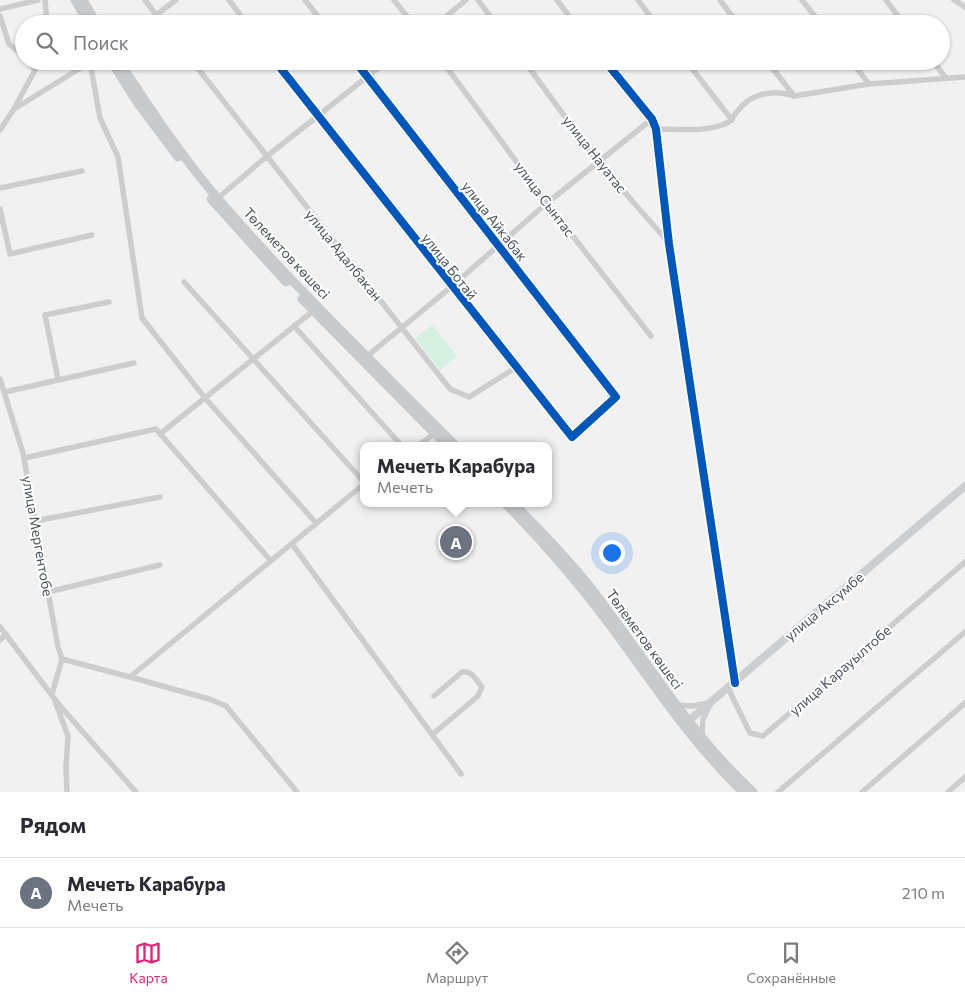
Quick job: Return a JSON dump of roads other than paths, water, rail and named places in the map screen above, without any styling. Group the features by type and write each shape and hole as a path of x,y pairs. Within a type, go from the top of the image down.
{"main road":[{"path":"75,0 84,15"},
{"path":"83,0 92,15"},
{"name":"Төлеметов көшесі","path":"117,70 137,102 212,201 262,258 313,311 367,356 452,442"},
{"name":"Төлеметов көшесі","path":"125,70 177,146 218,198 335,329 443,442"},
{"name":"улица Аксумбе","path":"685,724 965,486"},
{"name":"Төлеметов көшесі","path":"509,507 586,595 685,724 743,792"},
{"name":"Төлеметов көшесі","path":"517,507 587,584 674,704 685,724 702,739 752,792"}],"street":[{"path":"0,9 38,0"},
{"path":"45,0 46,15"},
{"path":"145,0 155,14 176,0"},
{"path":"229,0 240,15"},
{"path":"305,0 317,15"},
{"path":"394,0 406,15"},
{"path":"448,15 466,0"},
{"path":"478,0 489,15"},
{"path":"557,0 568,15"},
{"path":"638,0 649,15"},
{"path":"720,0 731,15"},
{"path":"802,0 814,15"},
{"path":"886,0 897,15"},
{"path":"954,0 965,7"},
{"path":"0,16 9,44 15,49"},
{"path":"0,130 14,109 35,70"},
{"path":"14,109 78,70"},
{"path":"92,70 100,118 118,157 142,318 205,398 316,523"},
{"name":"улица Адалбакан","path":"199,70 450,389 469,397 515,368"},
{"name":"улица Ботай","path":"282,70 316,116 572,438 616,397"},
{"name":"улица Айкабак","path":"362,70 616,397"},
{"path":"218,198 374,70"},
{"name":"улица Сынтас","path":"449,70 547,204 651,336"},
{"name":"улица Науатас","path":"531,70 599,162 669,244"},
{"path":"612,70 652,119 656,129 669,244 731,686"},
{"path":"693,70 732,120"},
{"path":"775,70 794,96"},
{"path":"858,70 869,84"},
{"path":"939,70 945,78"},
{"path":"656,129 722,125 732,120 748,100 756,95 786,93 794,96 869,84 965,77"},
{"path":"367,356 547,204 652,119"},
{"path":"0,188 82,171"},
{"path":"0,209 10,254 92,235"},
{"path":"184,282 360,478"},
{"path":"58,380 45,315 109,302"},
{"path":"160,434 313,311"},
{"path":"294,326 398,442"},
{"path":"5,392 134,363"},
{"name":"улица Мергентобе","path":"0,379 24,458 58,647 62,659"},
{"path":"24,458 156,429 271,560"},
{"path":"423,442 435,433"},
{"path":"130,677 360,486"},
{"path":"35,521 160,497"},
{"path":"292,544 461,774"},
{"name":"улица Карауылтобе","path":"731,686 750,733 763,736 965,562"},
{"path":"48,592 160,565"},
{"path":"0,627 52,694 136,792"},
{"path":"778,792 965,632"},
{"path":"0,640 6,634"},
{"path":"67,792 68,736 52,694 62,659 209,699 226,706 297,792"},
{"path":"433,734 478,696 482,687 472,674 462,672 434,696"},
{"path":"674,704 693,706 712,701"},
{"path":"702,739 703,719 712,701"},
{"path":"862,792 965,704"},
{"path":"948,792 965,777"}],"place":[{"name":"Мечеть Карабура","path":"456,542"}]}
